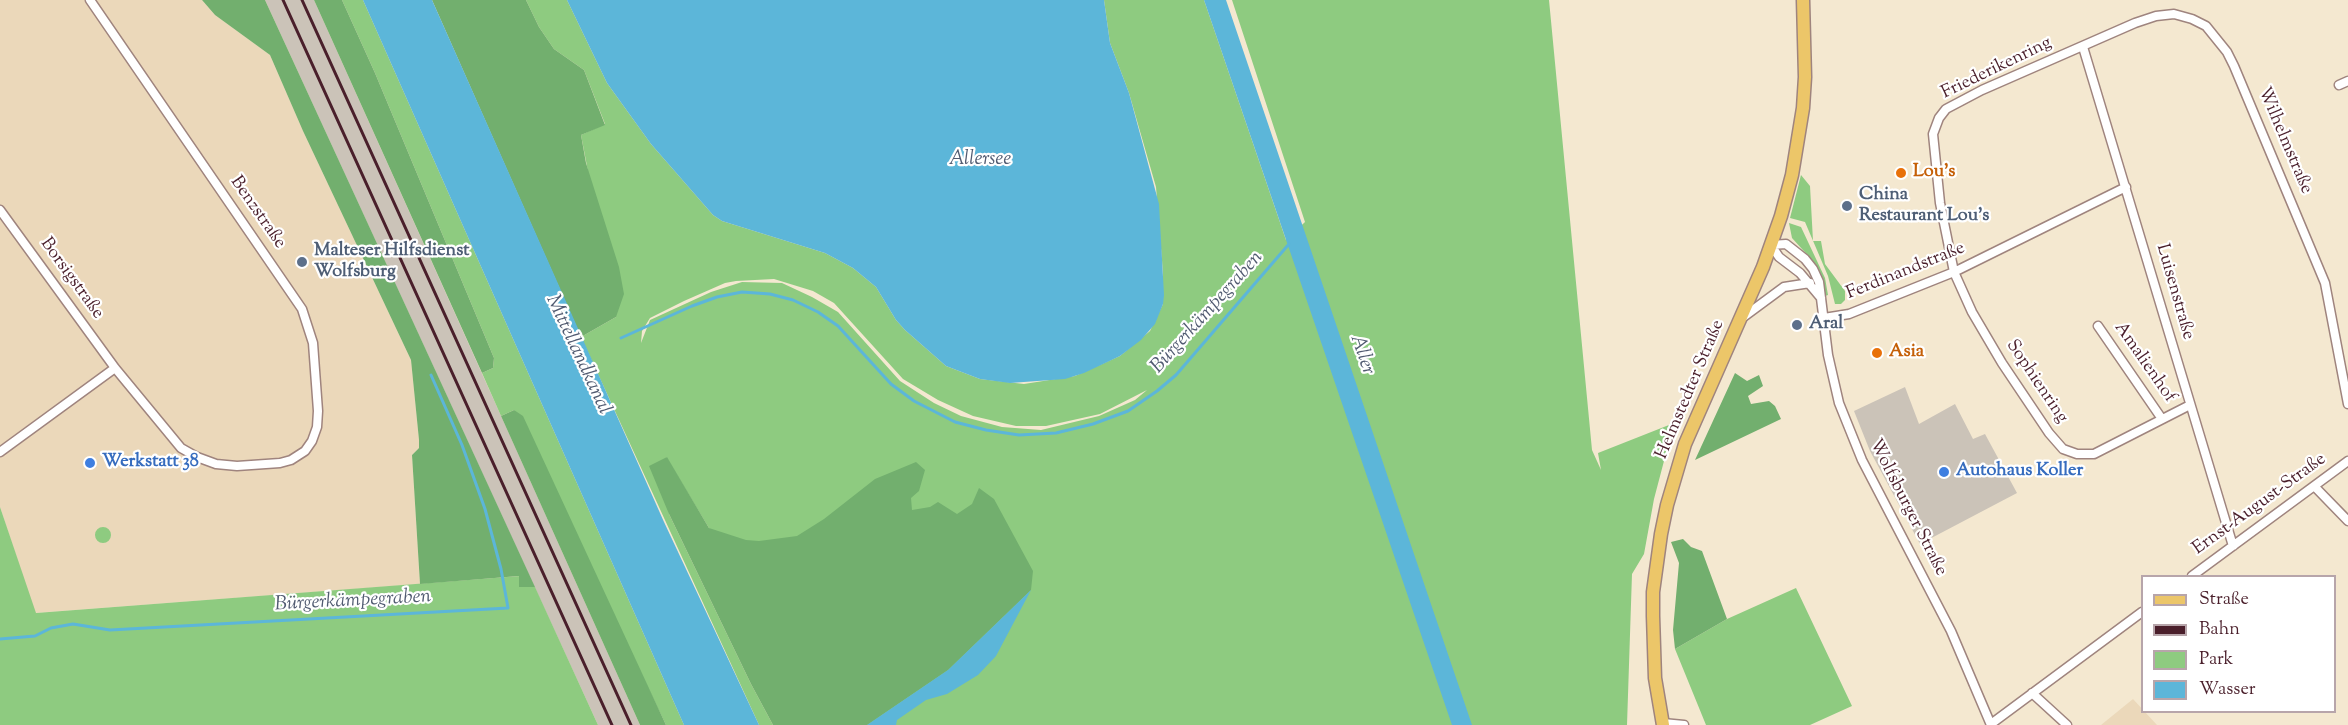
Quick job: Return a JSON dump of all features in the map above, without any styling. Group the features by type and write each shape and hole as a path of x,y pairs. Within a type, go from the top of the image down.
{"main road":[{"name":"Helmstedter Straße","path":"1663,724 1655,678 1653,592 1666,505 1685,444 1771,246 1781,216 1792,175 1803,108 1805,77 1803,0"}],"street":[{"name":"Benzstraße","path":"90,0 302,309 313,343 317,427 305,451 291,460 272,465 216,464 197,457 176,444 115,368"},
{"name":"Wilhelmstraße","path":"2083,47 2135,23 2156,16 2174,14 2206,26 2222,45 2234,66 2325,283 2348,404"},
{"name":"Luisenstraße","path":"2083,47 2233,546"},
{"name":"Friederikenring","path":"1954,272 1940,203 1933,134 1939,118 1946,109 1982,90 2083,47"},
{"name":"Ferdinandstraße","path":"1824,318 1849,314 1954,272 2126,187"},
{"name":"Borsigstraße","path":"0,210 115,368"},
{"name":"Wolfsburger Straße","path":"1821,298 1810,283 1779,257 1771,246 1786,244 1805,259 1819,282 1833,380 1846,422 1862,460 1951,631 1991,724"},
{"name":"Sophienring","path":"1954,272 1972,312 2002,363 2049,433 2063,449 2077,454 2094,454 2190,405"},
{"path":"1739,321 1784,287 1810,283"},
{"name":"Amalienhof","path":"2098,326 2162,418"},
{"path":"0,452 115,368"},
{"name":"Ernst-August-Straße","path":"2193,575 2315,487 2348,460"},
{"path":"2315,487 2348,521"},
{"path":"1991,724 2141,613"},
{"path":"2032,693 2067,725"},
{"path":"1663,724 1684,725"}],"shaded area":[{"path":"0,0 202,0 215,15 270,55 303,131 411,360 419,440 419,448 412,455 420,584 35,613 0,507"},
{"path":"265,0 314,0 640,725 598,725"},
{"name":"Autohaus Koller","path":"1905,387 1919,424 1955,404 1973,439 1985,434 2017,493 1920,544 1870,451 1854,411"},
{"path":"2133,699 2141,708 2141,713 2146,713 2157,725 2101,725"}],"green space":[{"path":"202,0 265,0 535,587 519,587 519,576 420,584 412,455 419,448 419,440 411,360 303,131 270,55 215,15"},
{"path":"314,0 342,0 375,73 494,358 493,368 482,373"},
{"path":"342,0 363,0 684,725 666,725 514,410 501,416 482,373 493,368 494,358 375,73"},
{"path":"432,0 526,0 539,27 554,49 584,70 605,125 581,135 586,163 619,267 624,294 616,317 581,337"},
{"path":"526,0 567,0 607,83 651,144 713,215 722,221 825,253 853,268 876,287 896,320 905,330 946,366 980,379 1024,384 1075,376 1120,356 1150,331 1163,304 1163,273 1156,187 1129,93 1110,43 1104,0 1204,0 1286,240 1305,222 1232,0 1549,0 1592,450 1601,470 1598,453 1674,423 1654,499 1644,554 1632,574 1627,725 845,725 709,528 666,457 669,514 773,725 759,725 581,337 616,317 581,135 605,124 584,70 554,49 539,27","holes":["774,279 813,291 834,303 903,379 938,400 973,416 1016,426 1046,426 1100,414 1147,390 1135,400 1099,416 1041,430 1002,427 961,416 934,403 900,381 838,312 782,283 742,282 711,292 650,320 641,343 642,331 650,318 725,283"]},
{"path":"1801,175 1810,186 1813,241 1805,222 1790,218"},
{"path":"1789,223 1801,227 1825,278 1828,295 1825,296 1823,281 1812,260 1792,238"},
{"path":"1813,241 1821,241 1825,264 1845,291 1845,300 1841,304 1835,304 1828,276"},
{"path":"1735,373 1747,381 1759,375 1763,386 1748,396 1751,404 1769,401 1775,406 1781,419 1695,460"},
{"path":"514,410 523,416 666,725 640,725 501,416"},
{"path":"667,457 709,528 746,540 759,541 797,536 824,519 875,479 916,462 925,470 919,491 911,498 912,510 930,507 938,502 957,514 972,504 979,488 994,499 1033,571 1031,590 948,670 867,725 773,725 669,514 649,466"},
{"path":"0,507 36,613 520,576 519,587 535,587 598,725 0,725"},
{"path":"103,527 109,529 111,535 109,541 103,543 97,541 95,535 97,529"},
{"path":"1683,539 1691,547 1702,551 1727,619 1675,649 1673,630 1679,563 1671,542"},
{"path":"1796,588 1852,706 1810,725 1706,725 1675,649 1727,619"}],"water":[{"name":"Mittellandkanal","path":"363,0 432,0 664,522 759,725 684,725"},
{"name":"Allersee","path":"567,0 1104,0 1110,43 1129,93 1159,204 1164,295 1155,324 1141,340 1120,356 1065,379 1010,383 980,379 946,366 905,330 896,320 876,287 853,268 825,253 722,221 713,215 651,144 607,83"},
{"path":"1204,0 1226,0 1472,725 1452,725"},
{"path":"1031,590 996,656 978,675 947,694 926,700 897,720 896,725 867,725 948,670"}],"waterway":[{"name":"Bürgerkämpegraben","path":"621,338 717,297 742,292 770,294 793,300 818,312 838,326 891,384 914,401 955,422 1019,435 1056,433 1093,424 1128,411 1157,391 1176,375 1289,244"},
{"name":"Bürgerkämpegraben","path":"0,639 35,636 51,628 73,624 110,630 508,608 501,569 485,509 462,445 431,375"}],"railway":[{"path":"283,0 612,725"},
{"path":"302,0 631,725"}],"place":[{"name":"Lou's","path":"1901,173"},
{"name":"China Restaurant Lou's","path":"1847,206"},
{"name":"Malteser Hilfsdienst Wolfsburg","path":"302,262"},
{"name":"Aral","path":"1797,325"},
{"name":"Asia","path":"1877,353"},
{"name":"Werkstatt 38","path":"90,463"},
{"name":"Autohaus Koller","path":"1944,472"}],"water label":[{"name":"Aller","path":"1361,355"}]}
